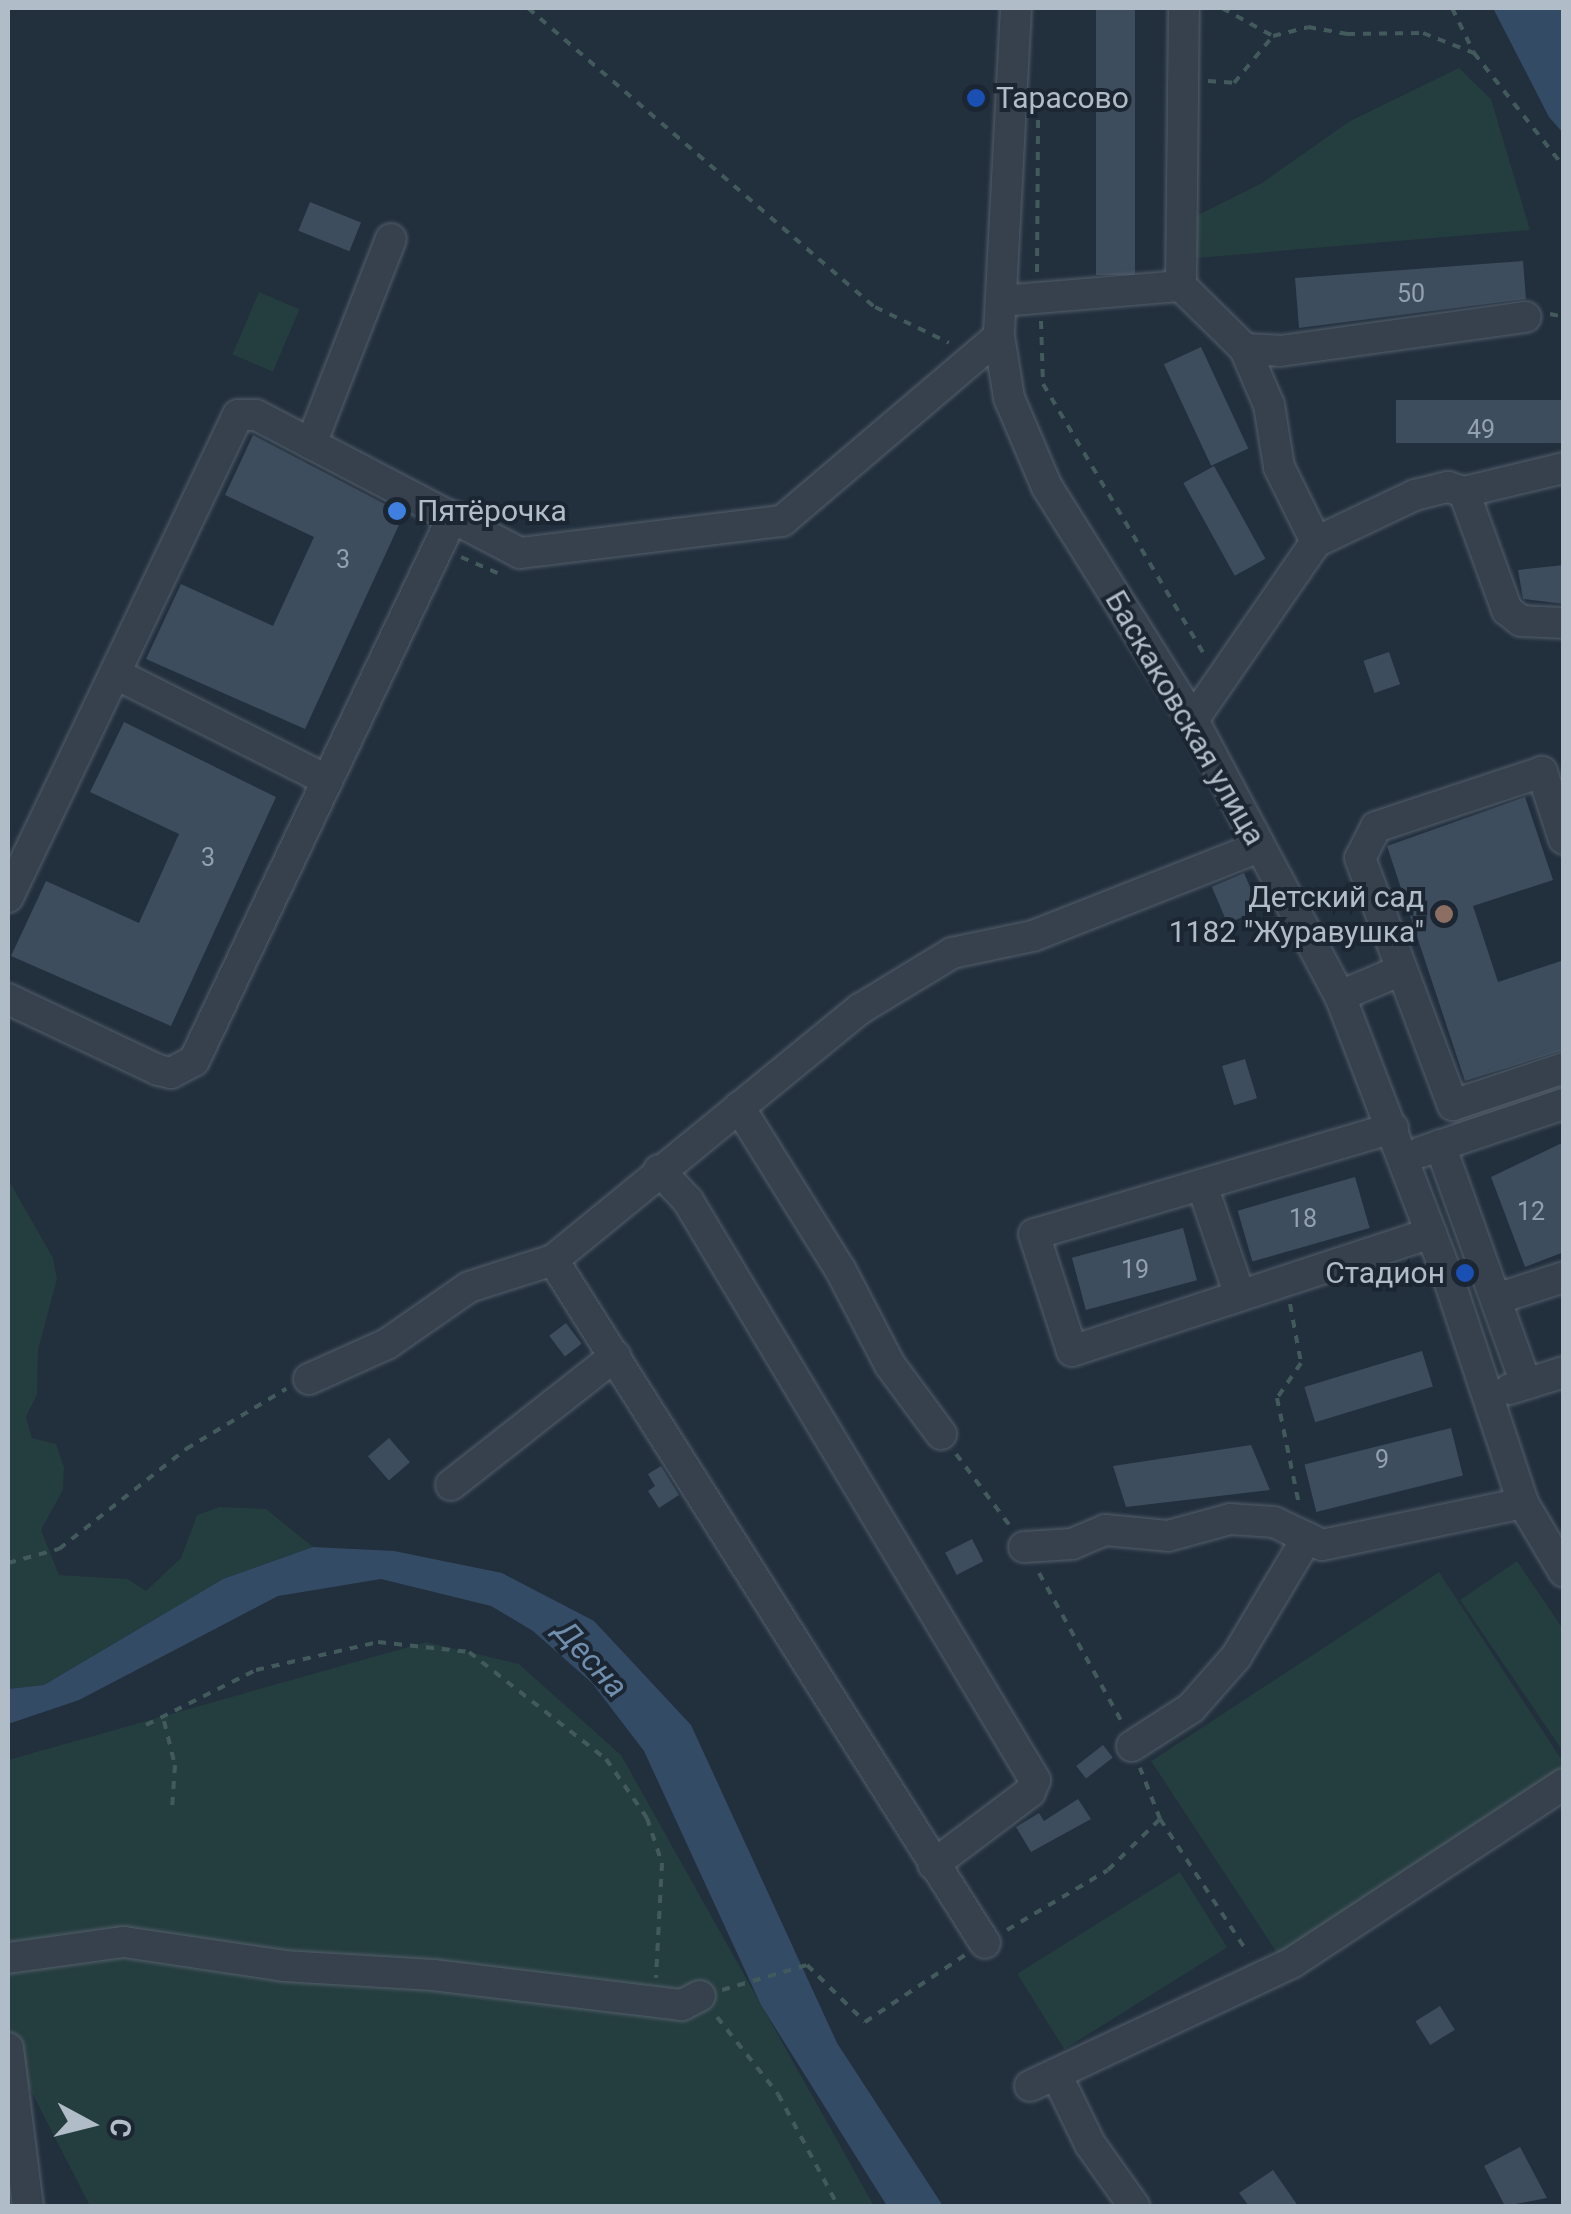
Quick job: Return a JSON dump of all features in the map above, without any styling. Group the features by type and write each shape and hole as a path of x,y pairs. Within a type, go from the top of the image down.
{"street":[{"name":"Баскаковская улица","path":"1016,8 1000,370 1047,487 1193,720 1340,996 1404,1157 1523,1503 1564,1572"},
{"path":"1184,8 1181,286 1244,349 1268,405 1279,467 1316,542"},
{"path":"310,444 392,240"},
{"path":"1001,301 1054,300 1181,286"},
{"path":"1244,349 1280,351 1526,317"},
{"path":"8,897 118,675 238,415 256,414 453,516 517,562 782,521 999,336"},
{"path":"1193,720 1316,542 1415,494 1448,487 1464,492 1564,468"},
{"path":"1464,492 1507,610 1521,622 1564,622"},
{"path":"8,999 158,1070 184,1070 194,1061 453,516"},
{"path":"118,675 327,780"},
{"path":"1564,838 1542,772 1376,827 1360,858 1453,1105 1564,1068"},
{"path":"309,1379 387,1344 468,1287 554,1260 860,1009 952,953 1033,936 1259,847"},
{"path":"1340,996 1402,970"},
{"path":"1404,1157 1564,1104"},
{"path":"739,1107 840,1268 890,1365 941,1434"},
{"path":"1393,1128 1034,1234 1072,1351 1431,1234"},
{"path":"1440,1145 1526,1384"},
{"path":"659,1170 688,1201 1035,1780 1030,1792 933,1866"},
{"path":"1202,1185 1240,1296"},
{"path":"554,1260 985,1943"},
{"path":"1496,1299 1564,1277"},
{"path":"451,1485 615,1356"},
{"path":"1488,1396 1564,1372"},
{"path":"1024,1547 1072,1544 1105,1530 1168,1536 1230,1519 1274,1522 1322,1545 1523,1503"},
{"path":"1132,1746 1190,1708 1236,1657 1306,1538"},
{"path":"1134,2206 1043,2080 1263,1976 1564,1784"},
{"path":"8,1958 124,1942 284,1966 432,1975 682,2005 700,1996"},
{"path":"8,2048 28,2206"}],"path":[{"path":"528,8 875,306 946,343 960,341 951,349"},
{"path":"1222,8 1273,36"},
{"path":"1452,8 1474,53 1564,167"},
{"path":"1184,78 1234,83 1273,36 1308,27 1347,34 1423,33 1474,53"},
{"path":"1039,107 1034,266 1053,286 1056,315 1040,324 1043,384 1222,682"},
{"path":"438,546 510,578 517,562"},
{"path":"1285,1281 1301,1364 1277,1398 1306,1538"},
{"path":"8,1563 59,1548 186,1449 309,1379"},
{"path":"146,1725 164,1721 256,1670 378,1642 469,1652 606,1758 647,1818 662,1864 654,2002"},
{"path":"164,1721 176,1765 172,1809"},
{"path":"1160,1819 1263,1976"},
{"path":"838,2206 778,2094 700,1996 807,1965 852,2012"}],"green space":[{"path":"1459,68 1491,99 1530,230 1197,258 1190,219 1262,183 1350,121"},
{"path":"259,292 300,309 273,372 232,355"},
{"path":"8,1179 53,1258 57,1279 38,1350 37,1394 26,1417 32,1438 56,1444 64,1467 63,1490 41,1530 59,1575 128,1579 146,1591 181,1558 197,1515 219,1507 266,1509 313,1547 223,1579 44,1685 8,1689"},
{"path":"1517,1561 1563,1629 1562,1750 1460,1600"},
{"path":"1439,1572 1563,1762 1564,1772 1281,1959 1151,1761"},
{"path":"426,1642 519,1664 621,1755 874,2206 90,2206 8,2046 8,1760"},
{"path":"1180,1872 1227,1947 1064,2049 1017,1974"}],"water":[{"path":"1493,8 1563,8 1563,133 1549,117"},
{"name":"Десна","path":"313,1547 394,1551 502,1573 594,1621 691,1725 837,2043 943,2206 887,2206 761,2005 644,1751 592,1683 533,1631 491,1606 381,1579 278,1596 79,1700 8,1724 8,1689 44,1685 223,1579"}],"building":[{"path":"1096,8 1135,8 1135,275 1096,275"},
{"path":"310,202 361,223 349,251 298,231"},
{"path":"1523,261 1526,299 1299,328 1295,278"},
{"path":"1201,347 1248,449 1211,466 1164,364"},
{"path":"1396,400 1564,400 1564,443 1396,443"},
{"path":"253,435 404,514 305,729 146,659 181,584 273,626 314,537 225,495"},
{"path":"1214,466 1265,559 1235,576 1183,483"},
{"path":"1564,565 1564,604 1523,599 1518,570"},
{"path":"1389,652 1400,684 1375,693 1363,661"},
{"path":"124,722 276,797 171,1026 11,956 46,881 139,923 179,834 90,792"},
{"path":"1525,797 1553,880 1473,906 1498,982 1564,960 1564,1050 1465,1081 1387,846"},
{"path":"1244,873 1260,910 1227,923 1212,887"},
{"path":"1245,1059 1257,1098 1234,1105 1222,1066"},
{"path":"1564,1142 1564,1252 1525,1267 1491,1177"},
{"path":"1355,1177 1370,1228 1252,1262 1238,1211"},
{"path":"1183,1228 1197,1280 1086,1310 1072,1258"},
{"path":"566,1323 582,1344 565,1356 549,1336"},
{"path":"1422,1351 1433,1386 1315,1422 1304,1387"},
{"path":"1451,1428 1463,1476 1316,1512 1304,1465"},
{"path":"389,1438 410,1462 389,1481 368,1456"},
{"path":"1251,1445 1270,1490 1126,1507 1113,1466"},
{"path":"661,1466 679,1495 659,1508 648,1491 655,1486 648,1474"},
{"path":"972,1539 983,1561 957,1575 945,1553"},
{"path":"1103,1745 1113,1758 1086,1779 1076,1766"},
{"path":"1078,1799 1091,1819 1031,1852 1016,1827 1039,1813 1044,1821"},
{"path":"1440,2006 1455,2030 1430,2045 1415,2021"},
{"path":"1520,2147 1547,2198 1505,2206 1484,2166"},
{"path":"1273,2170 1298,2206 1249,2206 1239,2193"}],"place":[{"name":"Тарасово","path":"976,98"},
{"name":"Пятёрочка","path":"397,511"},
{"name":"Детский сад 1182 \"Журавушка\"","path":"1444,914"},
{"name":"Стадион","path":"1465,1273"}]}
